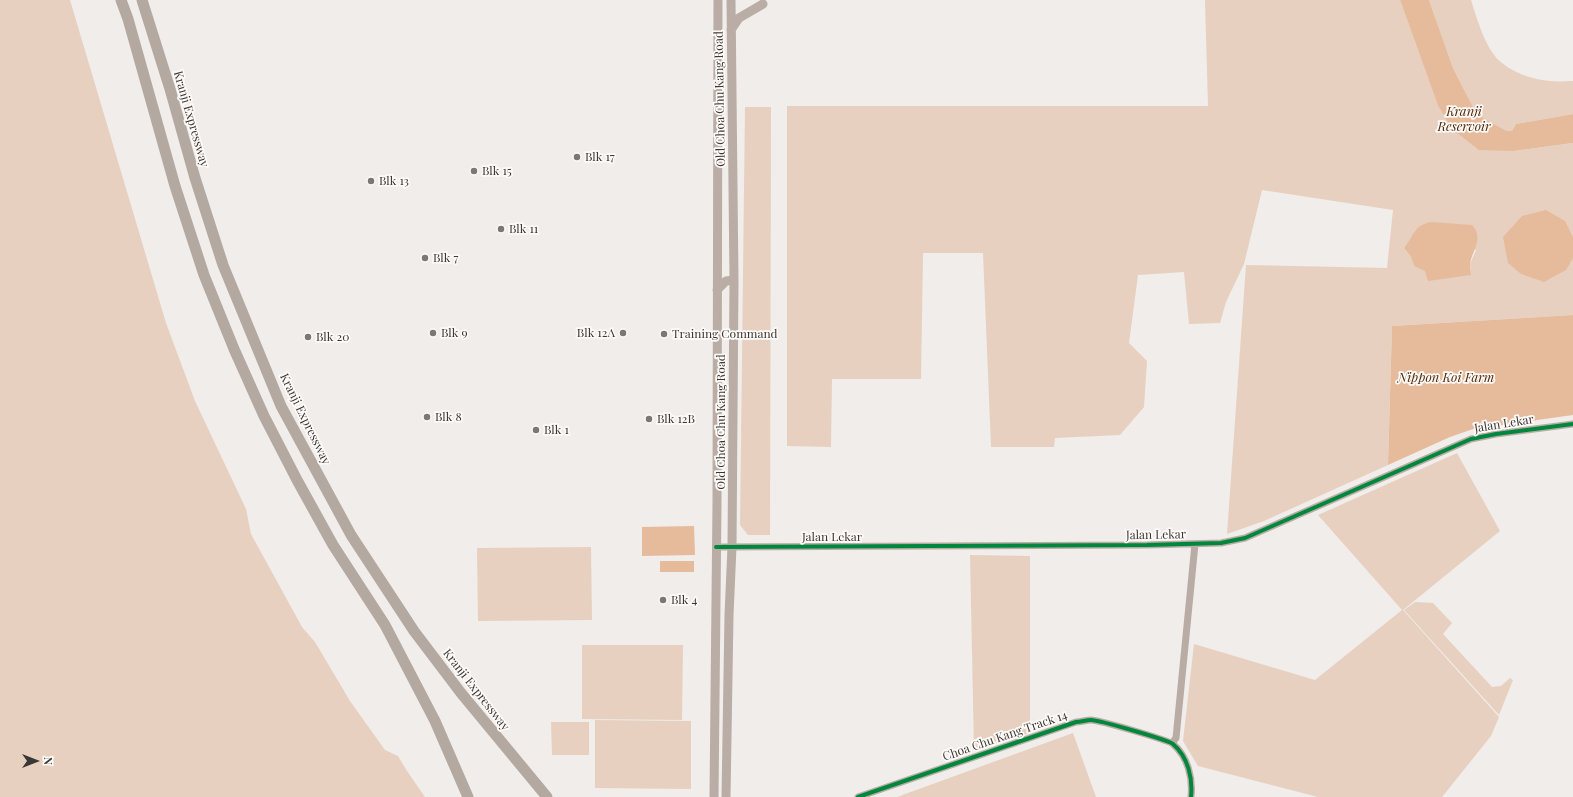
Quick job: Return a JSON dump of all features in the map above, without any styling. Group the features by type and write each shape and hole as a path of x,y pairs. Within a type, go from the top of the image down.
{"highway":[{"path":"121,0 175,186 204,275 234,349 264,416 297,480 333,545 385,625 435,722 468,797"},
{"name":"Kranji Expressway","path":"142,0 170,89 194,178 223,265 282,406 351,535 414,631 461,693 547,797"}],"main road":[{"name":"Old Choa Chu Kang Road","path":"714,797 718,0"},
{"name":"Old Choa Chu Kang Road","path":"726,797 729,615 732,547 734,280 731,0"},
{"path":"731,30 739,18 763,4"},
{"path":"717,290 726,281 734,280"}],"street":[{"name":"Jalan Lekar","path":"716,547 1221,543 1245,538 1471,439 1496,434 1573,424"},
{"path":"1191,797 1192,788 1189,770 1184,757 1172,743 1176,738 1195,544"},
{"name":"Choa Chu Kang Track 14","path":"858,797 1076,722 1092,720 1172,743"}],"shaded area":[{"path":"0,0 70,0 166,323 195,401 246,509 251,534 302,627 315,642 350,701 385,750 398,756 425,797 0,797"},
{"path":"1205,0 1400,0 1438,106 1452,129 1514,151 1573,143 1573,315 1392,326 1388,465 1264,521 1227,534 1246,265 1387,268 1393,210 1262,190 1244,264 1226,302 1220,323 1189,324 1184,272 1138,275 1129,343 1147,361 1144,407 1120,435 1055,438 1054,447 991,447 983,253 923,253 921,379 832,379 831,447 787,446 787,106 1208,106","holes":["1416,229 1476,250 1470,264 1471,275 1414,266 1411,257 1404,248"]},
{"path":"1429,0 1471,0 1479,25 1487,43 1496,58 1502,63 1518,73 1536,79 1573,81 1573,114 1516,124 1512,131 1507,131 1483,118 1473,107 1453,68"},
{"path":"745,107 771,107 770,535 748,535 740,525"},
{"path":"1457,453 1500,531 1403,610 1499,717 1491,736 1442,797 1318,797 1198,766 1183,741 1194,644 1315,680 1402,610 1318,515"},
{"path":"591,547 592,620 478,621 477,548"},
{"path":"970,555 1030,556 1030,733 974,751"},
{"path":"1415,602 1433,603 1452,623 1443,634 1492,687 1501,686 1510,678 1513,680 1499,715 1404,610"},
{"path":"582,645 683,645 682,720 582,719"},
{"path":"595,720 691,721 691,789 595,788"},
{"path":"551,722 589,722 589,755 552,755"},
{"path":"1073,733 1096,797 897,797"}],"water":[{"name":"Kranji Reservoir","path":"1400,0 1429,0 1453,68 1473,107 1483,118 1507,131 1512,131 1516,124 1573,114 1573,143 1514,151 1479,150 1452,129 1438,106"},
{"path":"1546,210 1565,221 1573,237 1573,258 1566,270 1544,282 1521,274 1508,263 1503,237 1522,216"},
{"path":"1431,222 1472,225 1476,230 1477,240 1470,265 1471,275 1428,281 1425,271 1414,266 1411,257 1404,248 1414,232 1420,226"},
{"name":"Nippon Koi Farm","path":"1573,315 1573,415 1473,429 1450,437 1388,465 1392,326"},
{"path":"694,526 695,555 642,556 642,527"},
{"path":"660,561 694,561 694,572 660,572"}],"cycle path":[{"path":"716,547 1147,545 1221,543 1245,538 1471,439 1496,434 1573,424"},
{"path":"858,797 1076,722 1091,720 1133,730 1173,744 1186,761 1190,775 1191,797"}],"place":[{"name":"Blk 17","path":"577,157"},
{"name":"Blk 15","path":"474,171"},
{"name":"Blk 13","path":"371,181"},
{"name":"Blk 11","path":"501,229"},
{"name":"Blk 7","path":"425,258"},
{"name":"Blk 9","path":"433,333"},
{"name":"Blk 12A","path":"623,333"},
{"name":"Training Command","path":"664,334"},
{"name":"Blk 20","path":"308,337"},
{"name":"Blk 8","path":"427,417"},
{"name":"Blk 12B","path":"649,419"},
{"name":"Blk 1","path":"536,430"},
{"name":"Blk 4","path":"663,600"}]}
